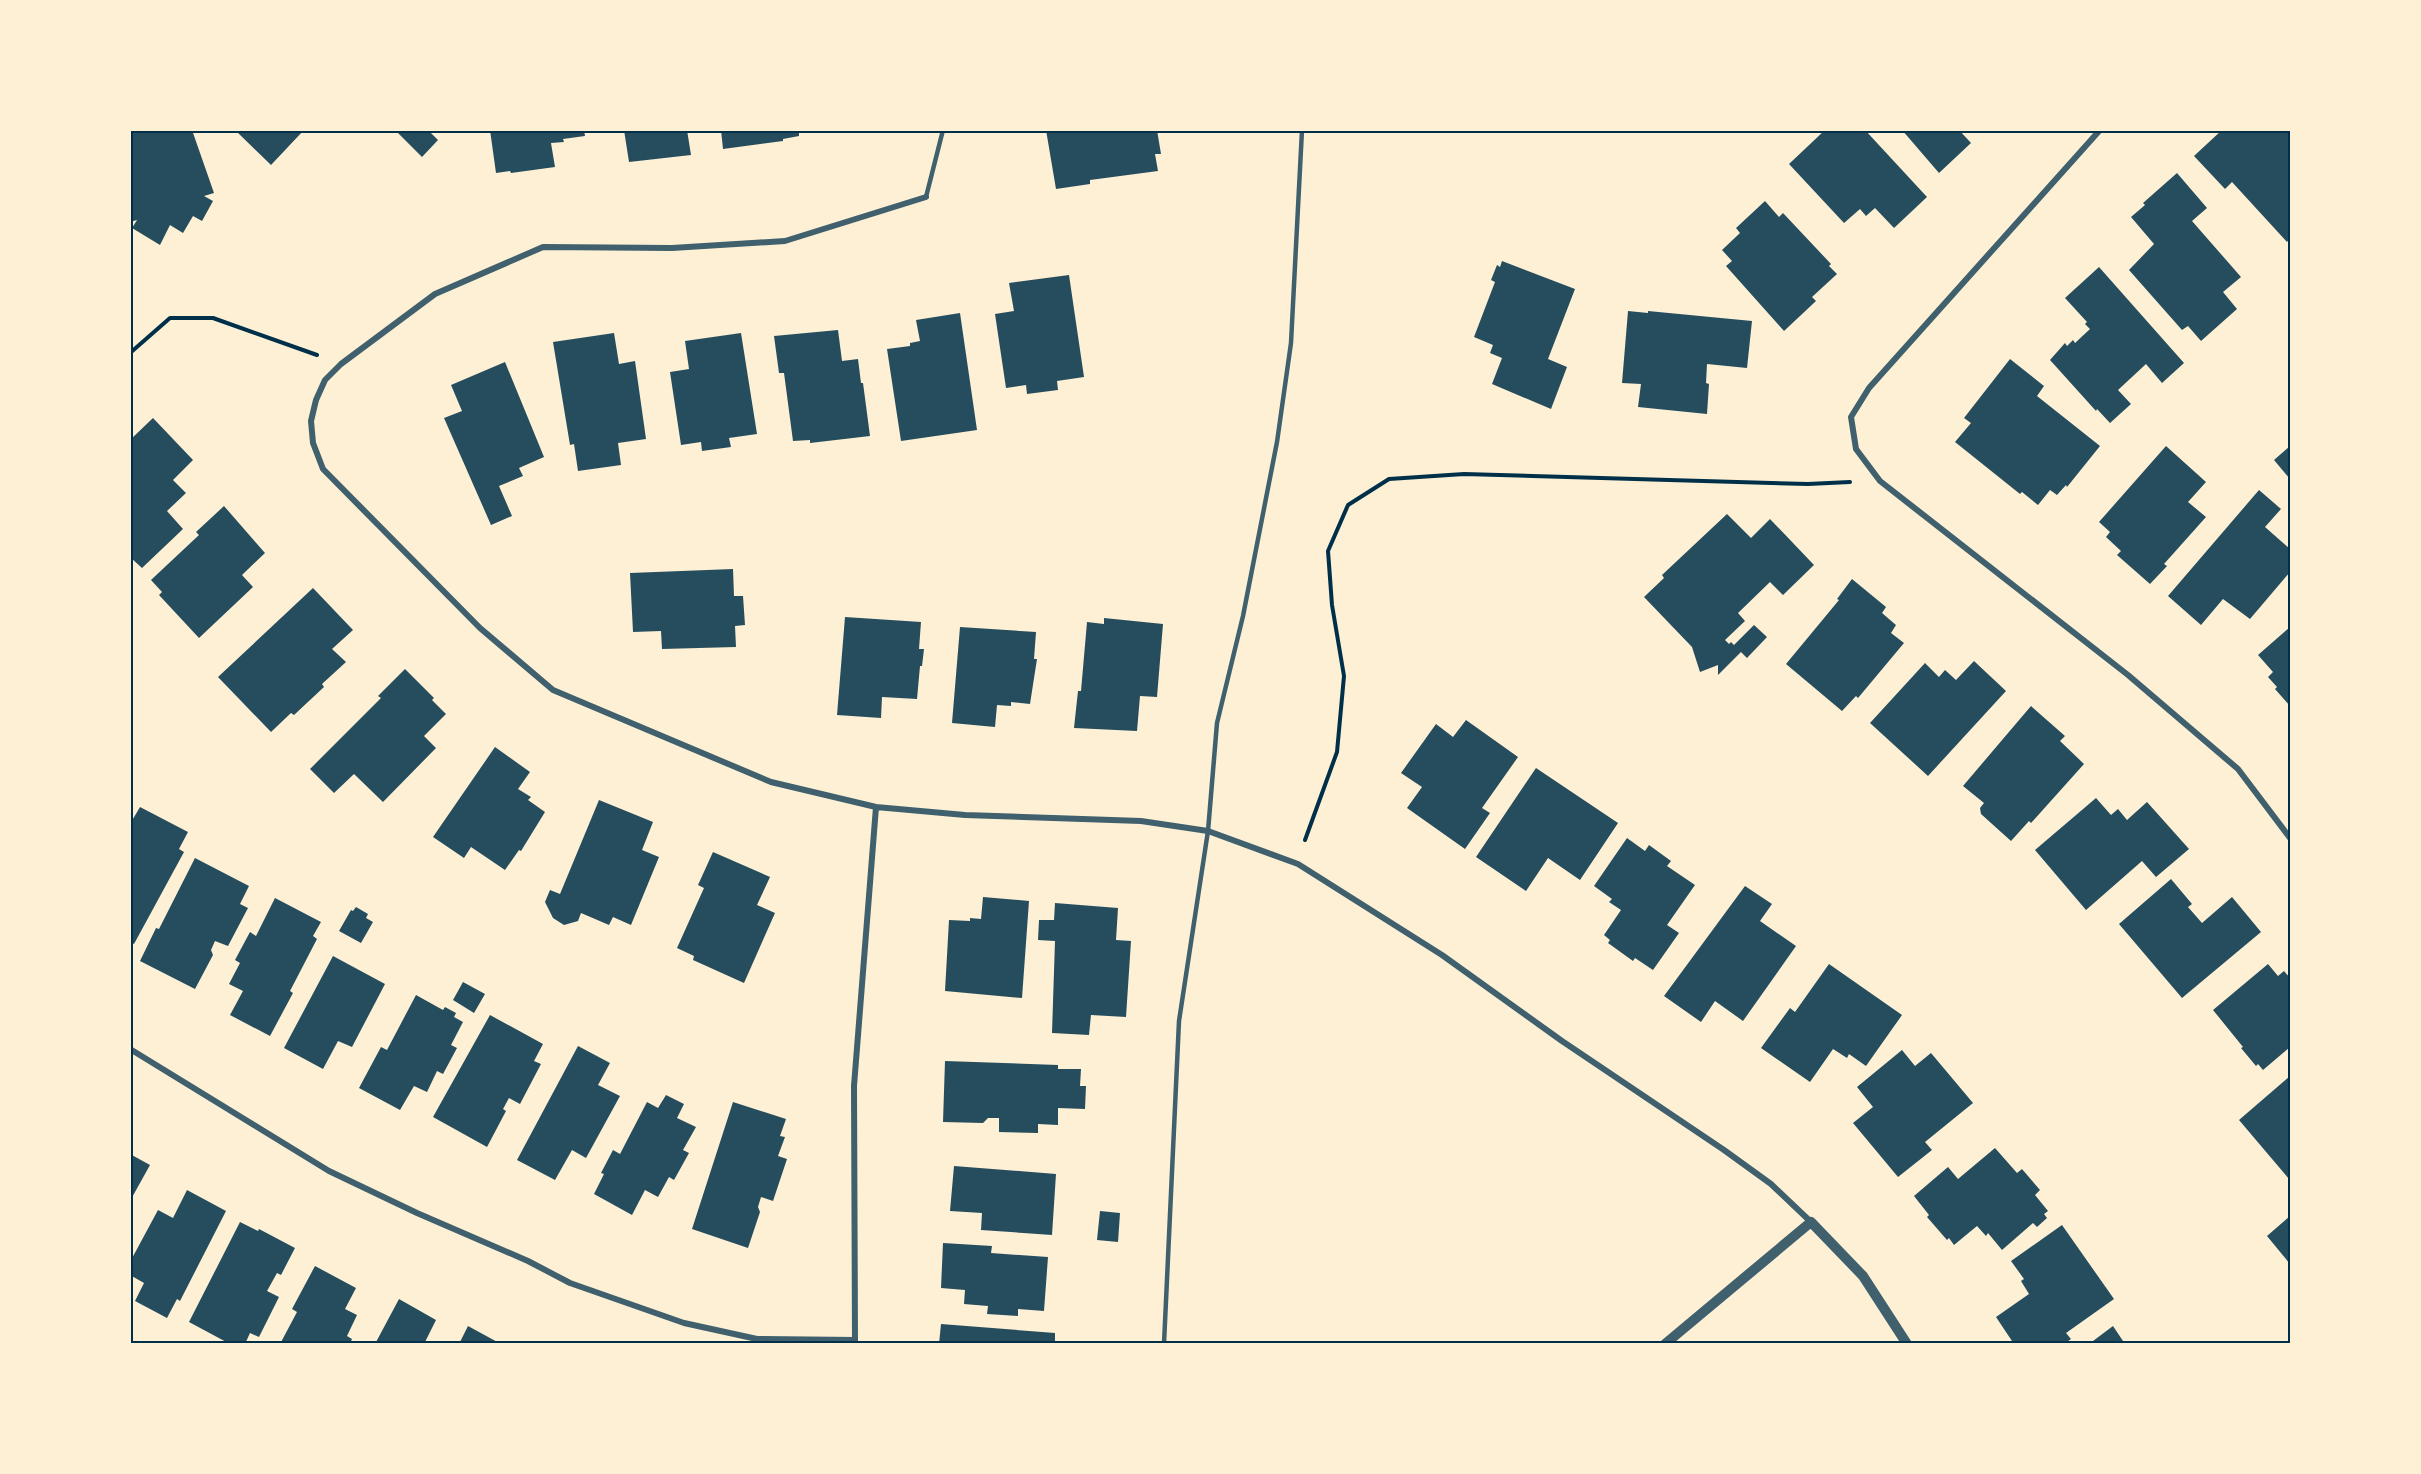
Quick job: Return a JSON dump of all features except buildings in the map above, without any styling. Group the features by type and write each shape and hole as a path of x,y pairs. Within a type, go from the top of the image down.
{"street":[{"path":"2100,130 1869,388 1851,417 1856,449 1880,481 2128,675 2238,769 2290,838"},
{"path":"926,197 785,241 672,248 543,247 435,294 341,364 326,380 316,400 311,421 313,443 323,469 480,628 554,690 771,783 876,807 965,815 1141,821 1208,831 1298,864 1442,955 1562,1041 1771,1184 1863,1276 1907,1344"},
{"path":"130,1049 329,1171 417,1214 528,1261 570,1283 684,1323 757,1339 855,1342 854,1086 876,807"},
{"path":"1665,1344 1811,1222"}],"lane":[{"path":"926,197 943,130"},
{"path":"1164,1344 1179,1021 1208,831 1217,723 1243,616 1272,466 1291,343 1302,130"}],"path":[{"path":"130,353 170,318 213,318 341,364"},
{"path":"1298,864 1337,752 1344,676 1332,605 1328,551 1348,505 1389,479 1464,474 1808,484 1880,481"}]}
